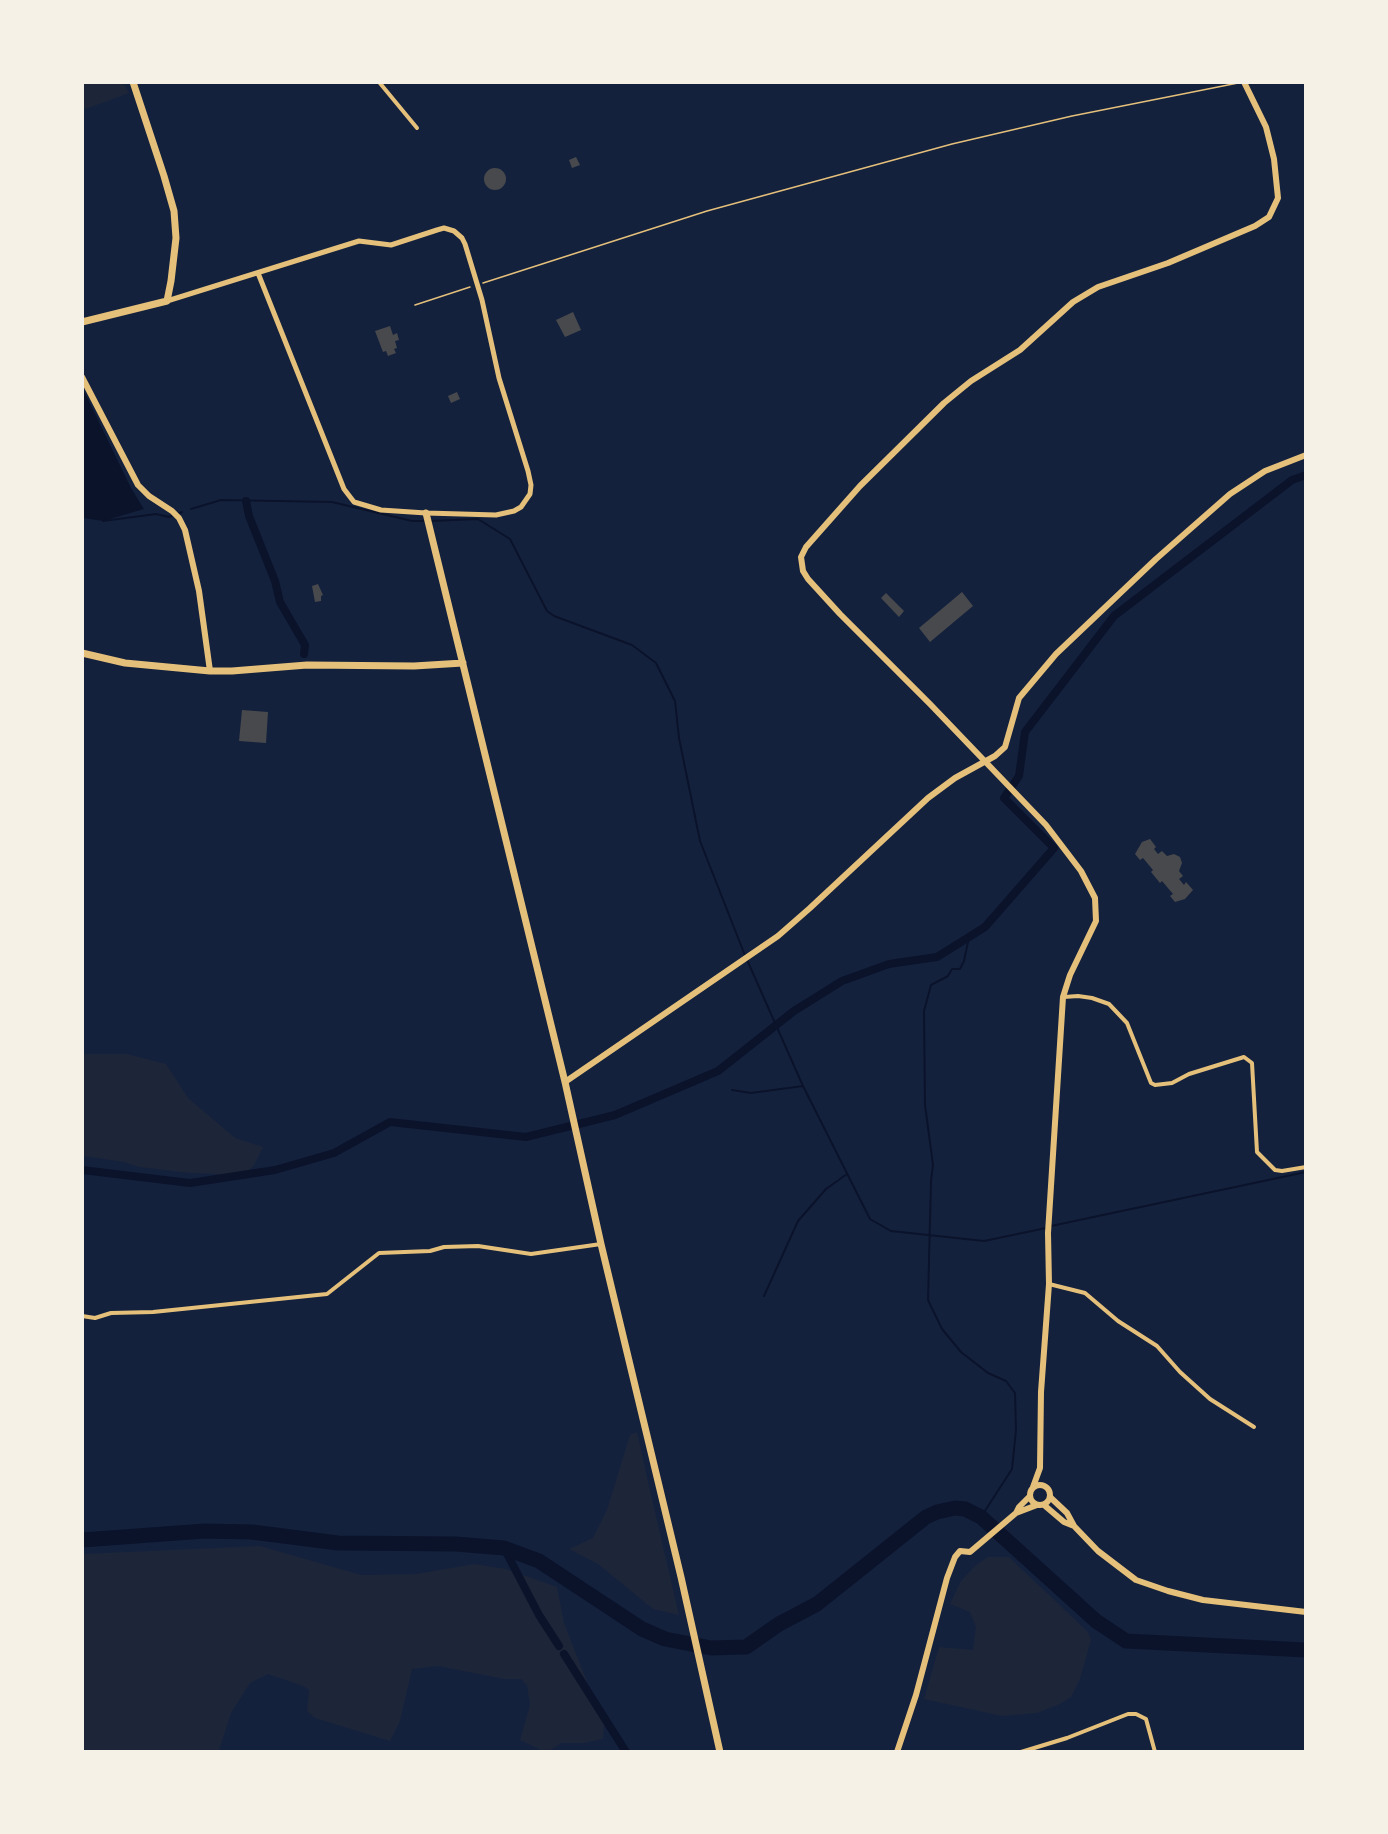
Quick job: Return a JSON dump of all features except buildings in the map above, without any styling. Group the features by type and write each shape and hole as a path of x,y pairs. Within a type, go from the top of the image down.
{"main road":[{"path":"82,322 167,300 176,253 174,211 133,82"},
{"path":"1016,1513 1030,1496 1040,1468 1041,1392 1049,1284 1048,1233 1063,997 1070,975 1096,921 1095,898 1088,881 1046,825 825,598 803,571 801,557 821,528 860,486 944,403 971,381 1020,350 1073,302 1098,287 1168,263 1255,226 1269,216 1278,198 1274,159 1266,127 1244,82"},
{"path":"82,376 138,485 179,518 189,541 210,671"},
{"path":"565,1082 755,952 810,908 928,798 956,778 986,762 1005,747 1019,698 1056,654 1156,559 1230,494 1265,471 1305,455"},
{"path":"426,513 565,1082 720,1752"},
{"path":"82,653 125,663 210,671 307,665 414,666 463,663"},
{"path":"1040,1468 1050,1497 1067,1513 1074,1526 1115,1565 1136,1580 1203,1600 1305,1612"},
{"path":"1034,1487 1040,1484 1047,1487"},
{"path":"1030,1496 1064,1522 1074,1526"},
{"path":"897,1752 916,1695 947,1578 960,1551 970,1552 1016,1513 1040,1505 1050,1497"}],"street":[{"path":"379,82 417,128"},
{"path":"167,300 359,241 391,245 444,228 454,231 462,238 477,285 499,378 528,471 530,494 521,507 506,514 426,513 370,508 354,502 348,496 258,273"},
{"path":"1063,997 1092,998 1109,1004 1127,1023 1151,1083 1155,1085 1172,1083 1189,1074 1244,1057 1252,1063 1257,1152 1275,1170 1305,1167"},
{"path":"82,1316 95,1318 111,1313 153,1312 327,1294 379,1253 478,1246 531,1254 601,1244"},
{"path":"1049,1284 1085,1293 1118,1321 1157,1346 1180,1372 1210,1399 1254,1427"},
{"path":"1021,1752 1067,1738 1128,1714 1136,1714 1146,1719 1155,1752"}],"path":[{"path":"415,305 707,211 959,142 1239,82"}],"shaded area":[{"path":"83,82 123,83 129,93 83,110"},
{"path":"83,389 131,488 144,509 103,521 83,518"},
{"path":"127,1054 166,1064 188,1098 235,1138 263,1147 254,1165 244,1175 190,1173 139,1167 124,1162 83,1156 83,1055"},
{"path":"637,1432 679,1615 653,1609 598,1564 569,1549 593,1538 607,1510 630,1435"},
{"path":"260,1546 361,1575 416,1574 474,1564 506,1569 557,1587 564,1623 604,1725 603,1739 584,1743 562,1743 549,1751 543,1751 520,1740 530,1705 527,1685 521,1679 504,1679 438,1666 412,1669 400,1721 390,1741 315,1718 307,1711 309,1690 268,1674 250,1683 231,1713 219,1751 83,1751 83,1554"},
{"path":"988,1557 1009,1557 1088,1632 1091,1640 1080,1679 1071,1697 1060,1704 1037,1713 1002,1716 924,1699 939,1647 973,1650 976,1627 970,1612 950,1604 961,1581 976,1565"}],"waterway":[{"path":"82,1170 190,1183 275,1170 334,1153 390,1122 526,1137 615,1115 718,1071 794,1011 842,981 889,964 937,957 985,927 1054,848 1004,798 1019,776 1025,732 1114,616 1292,480 1306,475"},
{"path":"191,509 221,500 332,502 412,521 425,521"},
{"path":"246,501 249,516 275,581 280,602 305,645 304,654"},
{"path":"103,521 156,514 169,517 182,512"},
{"path":"431,521 478,519 510,539 547,611 554,616 632,645 656,663 675,701 679,738 700,841 744,953 803,1086 870,1219 891,1231 984,1241 1046,1228"},
{"path":"969,937 960,969 952,969 948,976 931,985 924,1011 925,1105 933,1165 928,1300 942,1329 961,1352 988,1373 1006,1381 1015,1393 1016,1430 1012,1469 981,1517"},
{"path":"732,1090 751,1093 803,1086"},
{"path":"1051,1226 1306,1172"},
{"path":"764,1296 798,1221 826,1189 847,1174"},
{"path":"82,1540 205,1531 252,1532 338,1543 456,1544 504,1548 539,1561 642,1629 665,1639 711,1648 746,1647 779,1624 817,1604 926,1517 955,1508 965,1509 981,1517 1096,1621 1126,1641 1306,1650"},
{"path":"504,1548 539,1615 559,1646"},
{"path":"564,1654 626,1752"}]}
